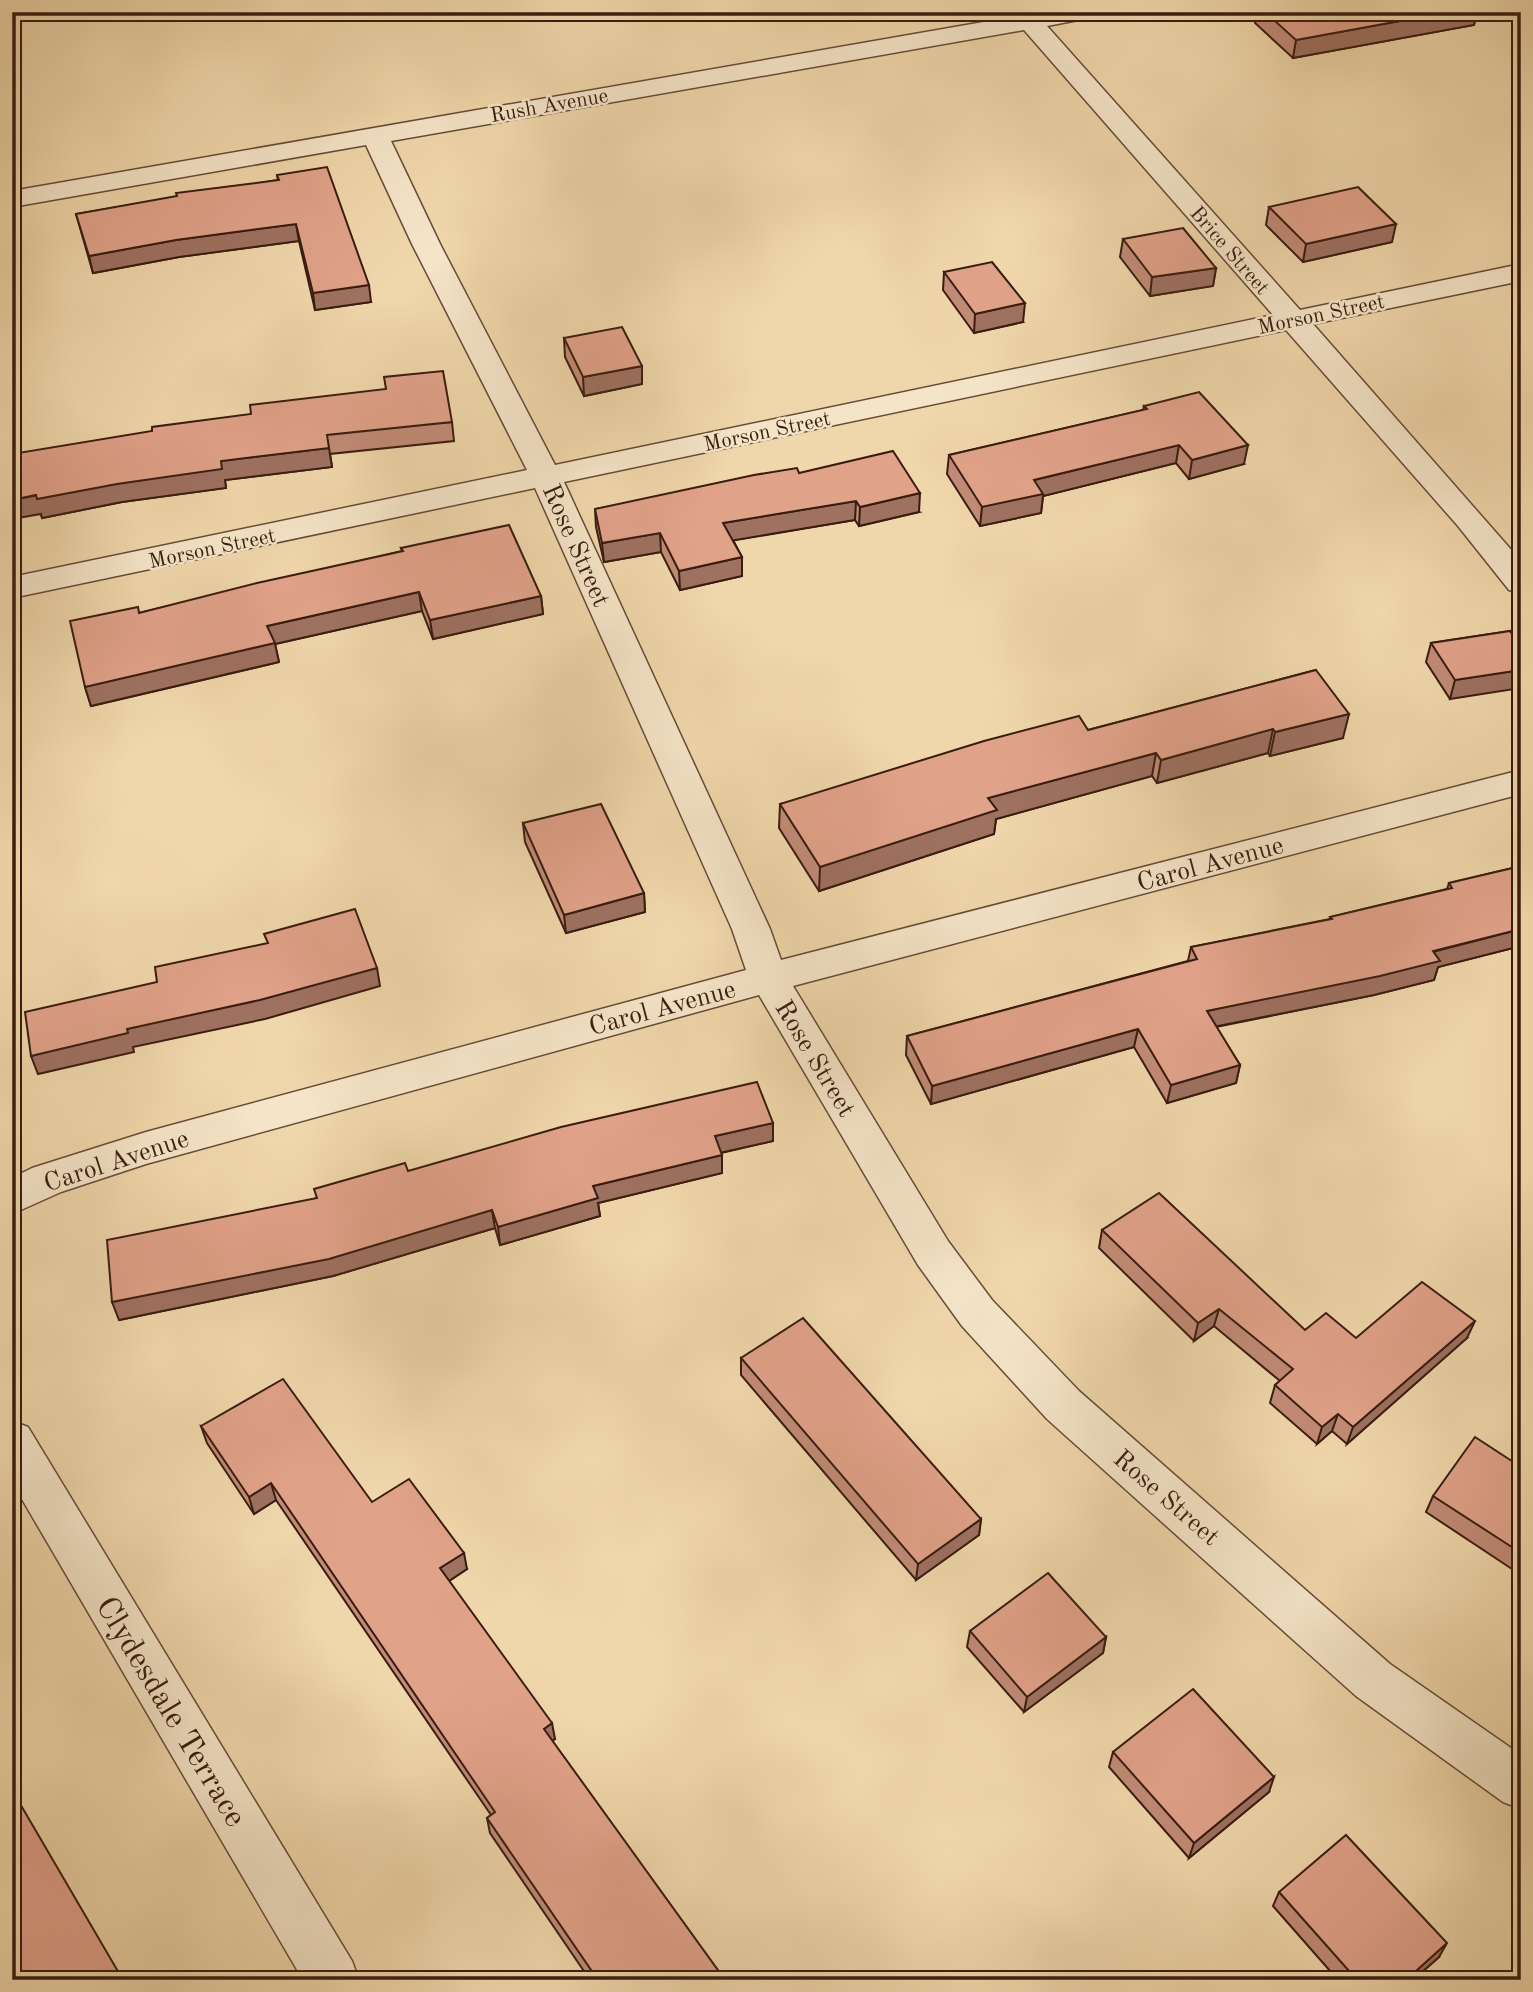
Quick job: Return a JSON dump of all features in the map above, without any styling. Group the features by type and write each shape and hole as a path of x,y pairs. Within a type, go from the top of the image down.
{"street":[{"name":"Rush Avenue","path":"12,199 375,136 1025,17 1085,12"},
{"name":"Brice Street","path":"1025,17 1468,519 1521,583"},
{"name":"Rose Street","path":"375,136 426,244 546,477 751,929 768,978 933,1253 977,1314 1063,1405 1373,1680 1521,1785"},
{"name":"Morson Street","path":"12,588 1521,272"},
{"name":"Carol Avenue","path":"12,1197 47,1180 146,1148 768,978 1521,782"},
{"name":"Clydesdale Terrace","path":"12,1441 332,1980"}],"building":[{"path":"1265,12 1449,12 1296,40"},
{"path":"327,167 369,285 313,293 296,224 176,240 89,256 76,214 177,196 176,193 279,180 277,175"},
{"path":"1358,187 1396,224 1306,244 1269,207"},
{"path":"1183,228 1216,268 1152,277 1123,239"},
{"path":"992,262 1025,303 975,314 944,272"},
{"path":"622,327 642,366 583,377 564,338"},
{"path":"443,371 452,422 327,435 329,448 221,461 222,469 37,499 36,495 12,500 12,454 152,431 152,427 251,414 250,405 386,389 384,377"},
{"path":"1199,392 1248,445 1192,460 1179,445 1034,480 1043,494 982,507 949,455 1147,409 1144,406"},
{"path":"893,451 920,493 860,507 856,501 723,523 742,557 679,571 660,533 602,543 595,509 754,475 797,468 799,473"},
{"path":"509,525 541,596 430,620 419,592 267,626 275,643 85,687 70,621 138,607 139,613 257,583 403,551 401,548"},
{"path":"1510,631 1521,647 1521,670 1455,680 1431,643"},
{"path":"1316,670 1349,714 1275,732 1273,729 1161,760 1156,753 988,798 997,810 820,867 780,804 984,741 1079,716 1088,730"},
{"path":"601,804 644,893 564,915 523,823"},
{"path":"1521,866 1521,929 1433,951 1440,961 1207,1011 1240,1065 1171,1085 1138,1029 932,1086 907,1036 1197,959 1191,947 1332,919 1330,917 1452,888 1449,883"},
{"path":"355,909 377,968 260,1000 127,1029 128,1033 31,1056 25,1012 157,982 155,967 268,943 264,934"},
{"path":"757,1082 773,1123 715,1136 722,1155 593,1186 598,1198 498,1227 492,1210 329,1259 112,1302 107,1240 317,1198 314,1189 405,1163 408,1171 561,1127"},
{"path":"1159,1193 1305,1330 1326,1313 1356,1338 1422,1282 1475,1321 1353,1427 1338,1414 1322,1427 1275,1385 1293,1369 1219,1309 1198,1323 1102,1230"},
{"path":"803,1318 981,1519 918,1564 741,1358"},
{"path":"283,1379 372,1502 409,1479 464,1553 440,1568 552,1723 544,1729 725,1980 595,1980 589,1972 591,1970 487,1818 495,1812 271,1483 249,1497 201,1426"},
{"path":"1475,1437 1521,1467 1521,1553 1433,1496"},
{"path":"1048,1573 1106,1637 1027,1697 970,1631"},
{"path":"1193,1689 1274,1777 1194,1843 1113,1752"},
{"path":"12,1790 123,1980 12,1980"},
{"path":"1346,1835 1447,1943 1406,1980 1357,1980 1279,1892"}]}
